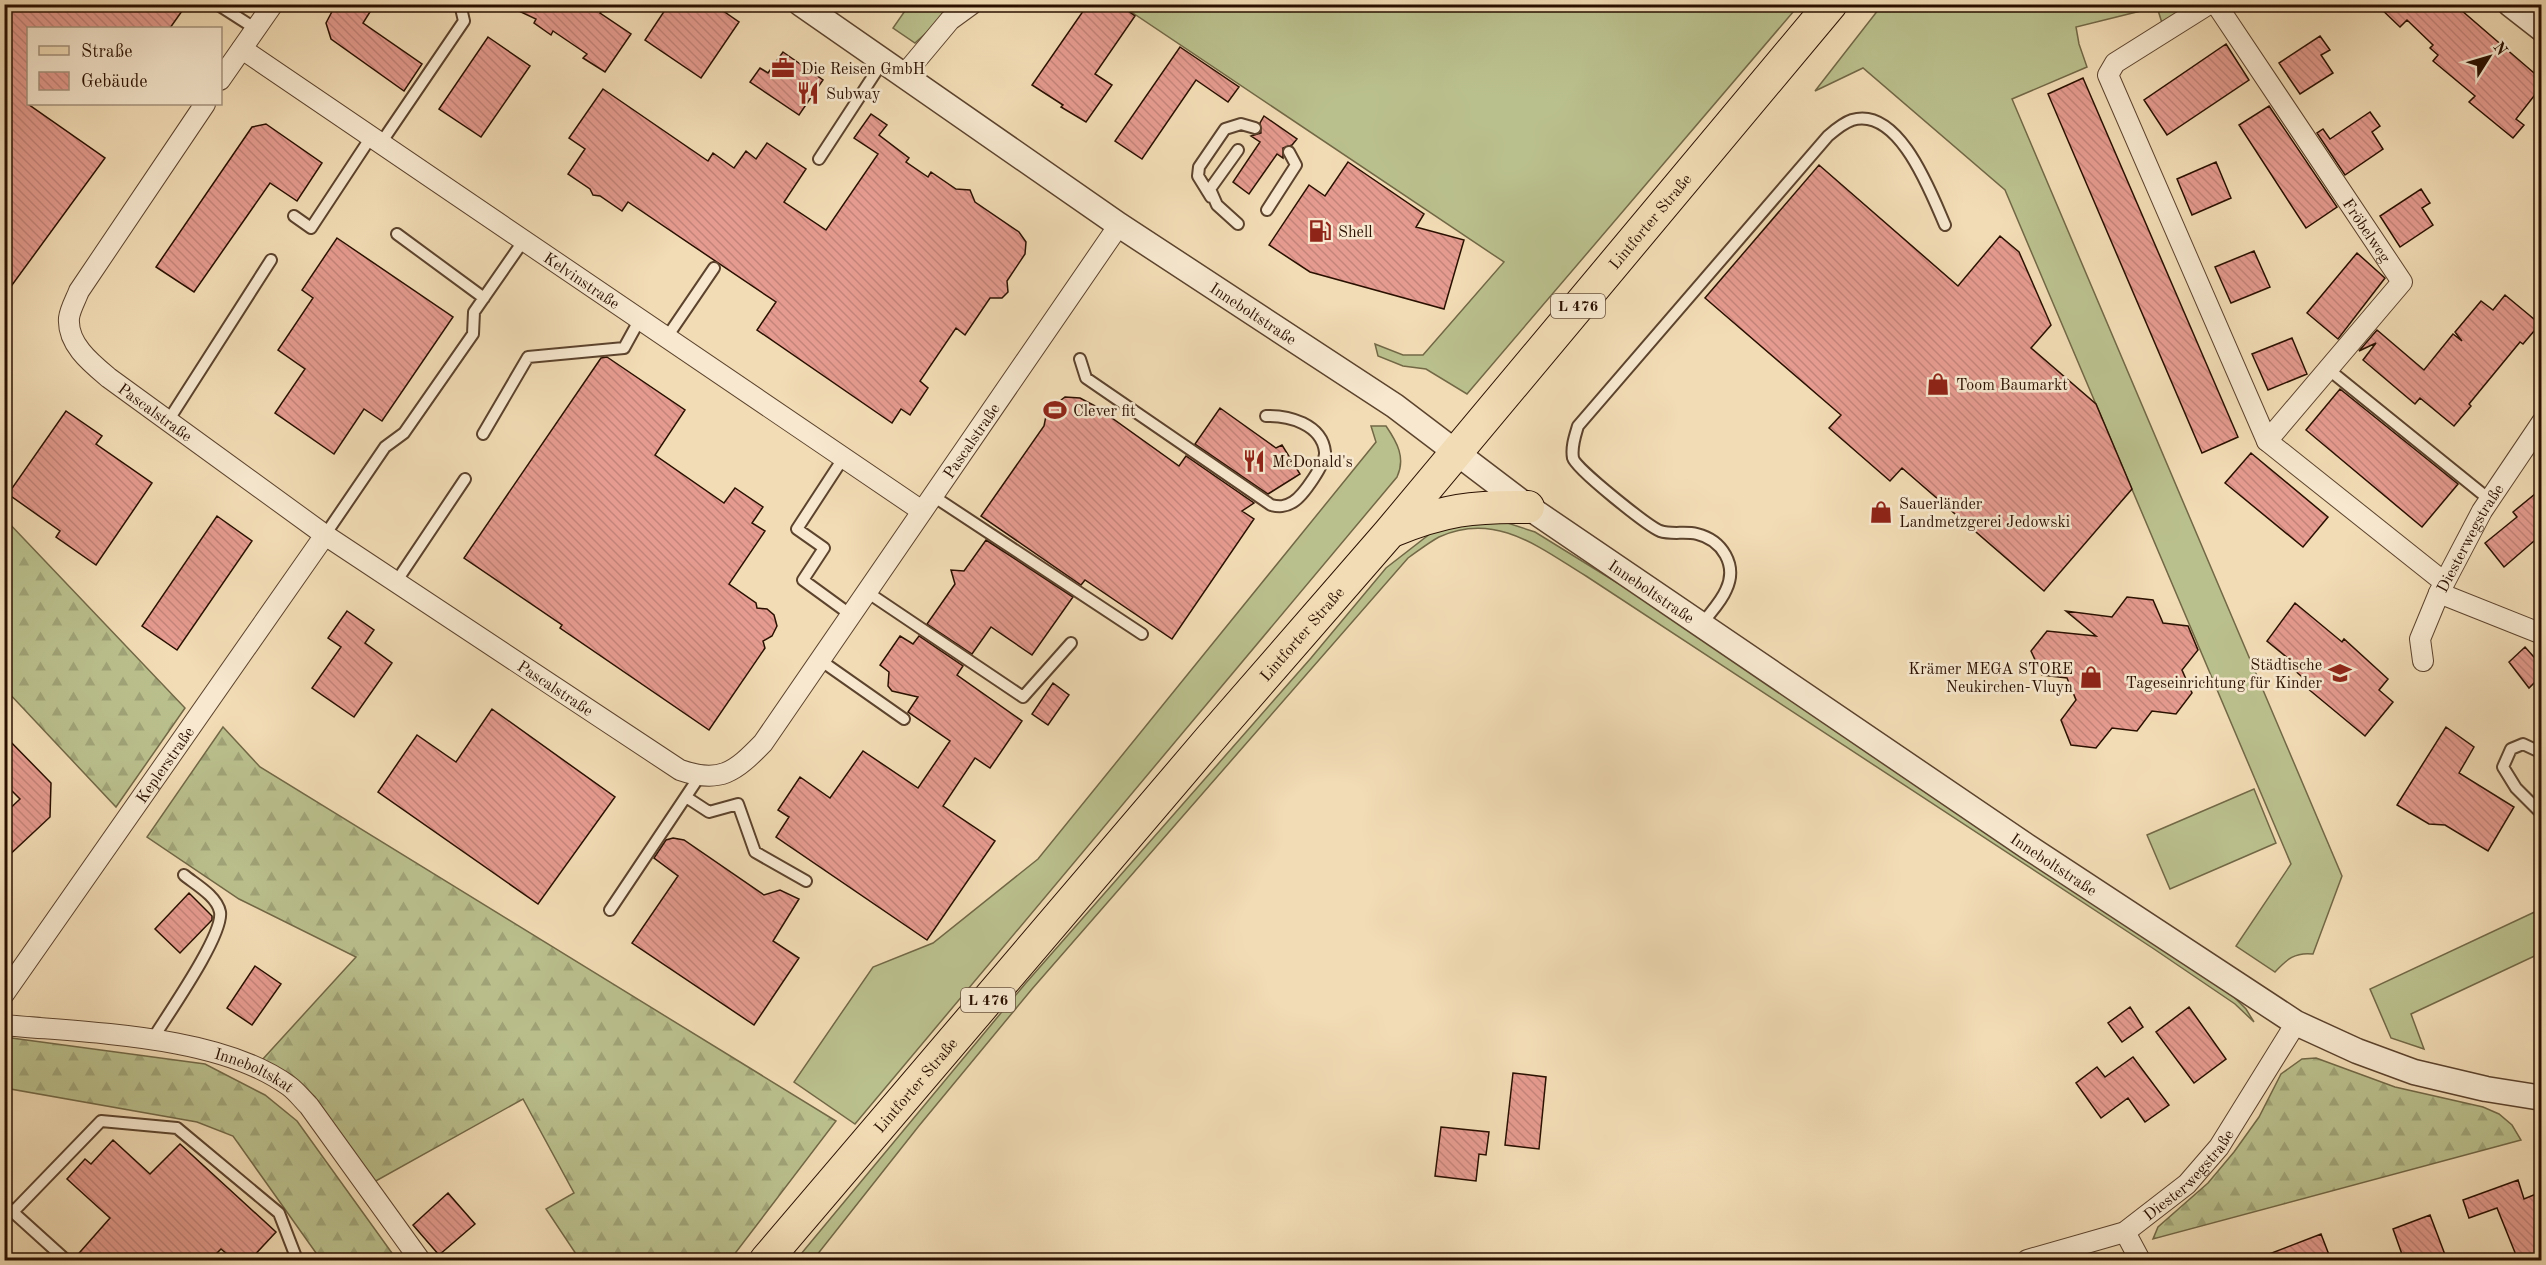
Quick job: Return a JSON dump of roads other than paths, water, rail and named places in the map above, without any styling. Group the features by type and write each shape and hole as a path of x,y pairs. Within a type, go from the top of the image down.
{"main road":[{"name":"Lintforter Straße","path":"766,1260 1209,740 1389,533 1831,4"},
{"path":"1389,533 1431,515 1458,509 1528,507"}],"street":[{"path":"222,78 273,4"},
{"name":"Inneboltstraße","path":"801,4 1119,225 1395,406 1528,507 2028,847 2296,1023 2357,1051 2414,1072 2541,1103"},
{"path":"904,75 950,20 972,4"},
{"path":"2209,4 2115,63 2108,75 2267,441 2441,588 2541,634"},
{"name":"Fröbelweg","path":"2216,4 2402,282 2267,441"},
{"path":"2510,4 2541,29"},
{"name":"Kelvinstraße","path":"242,49 844,457 928,503"},
{"name":"Pascalstraße","path":"204,105 79,291 69,317 72,337 86,358 108,378 325,535 680,770 699,777 722,777 745,762 763,743 1119,225"},
{"name":"Diesterwegstraße","path":"2422,661 2420,639 2441,588 2490,500 2541,422"},
{"name":"Keplerstraße","path":"4,994 325,535"},
{"name":"Diesterwegstraße","path":"2027,1260 2125,1232 2187,1184 2219,1147 2296,1023"},
{"name":"Inneboltskat","path":"4,1025 152,1040 204,1049 244,1062 289,1086 309,1106 420,1260"},
{"path":"2125,1232 2140,1260"}],"lane":[{"path":"217,4 256,29"},
{"path":"294,216 311,228 464,21 460,4"},
{"path":"819,159 883,61"},
{"path":"1702,624 1726,590 1730,564 1726,554 1709,538 1694,533 1659,531 1587,476 1573,460 1573,443 1578,426 1828,136 1852,120 1880,123 1892,132 1923,174 1946,225"},
{"path":"1238,224 1212,197 1198,176 1199,167 1225,129 1241,124 1255,128"},
{"path":"1212,197 1210,189 1238,150"},
{"path":"1267,210 1296,165 1289,152"},
{"path":"398,234 484,298"},
{"path":"325,535 385,447 404,433 473,334 474,312 524,240"},
{"path":"168,421 271,260"},
{"path":"666,337 714,268"},
{"path":"483,434 528,357 624,348 640,319"},
{"path":"1080,359 1086,378 1271,505 1280,507 1296,501 1324,463 1325,453 1317,435 1300,422 1283,415 1266,416"},
{"path":"2328,369 2490,500"},
{"path":"844,457 797,529 824,548 803,580 851,615"},
{"path":"396,582 465,480"},
{"path":"928,503 1142,634"},
{"path":"867,592 1023,697 1071,643"},
{"path":"820,660 903,719"},
{"path":"2541,753 2523,744 2511,749 2503,767 2516,788 2541,814"},
{"path":"610,910 699,777"},
{"path":"686,797 709,812 738,804 754,852 806,881"},
{"path":"152,1040 202,959 220,919 216,902 184,875"},
{"path":"12,1212 100,1120 177,1128 279,1213 296,1257 293,1260"},
{"path":"4,1204 66,1260"}],"place":[{"name":"Die Reisen GmbH","path":"783,68"},
{"name":"Subway","path":"808,93"},
{"name":"Shell","path":"1320,231"},
{"name":"Toom Baumarkt","path":"1938,384"},
{"name":"Clever fit","path":"1055,410"},
{"name":"McDonald's","path":"1254,461"},
{"name":"Sauerländer Landmetzgerei Jedowski","path":"1881,512"},
{"name":"Städtische Tageseinrichtung für Kinder","path":"2340,673"},
{"name":"Krämer MEGA STORE Neukirchen-Vluyn","path":"2091,677"}]}
